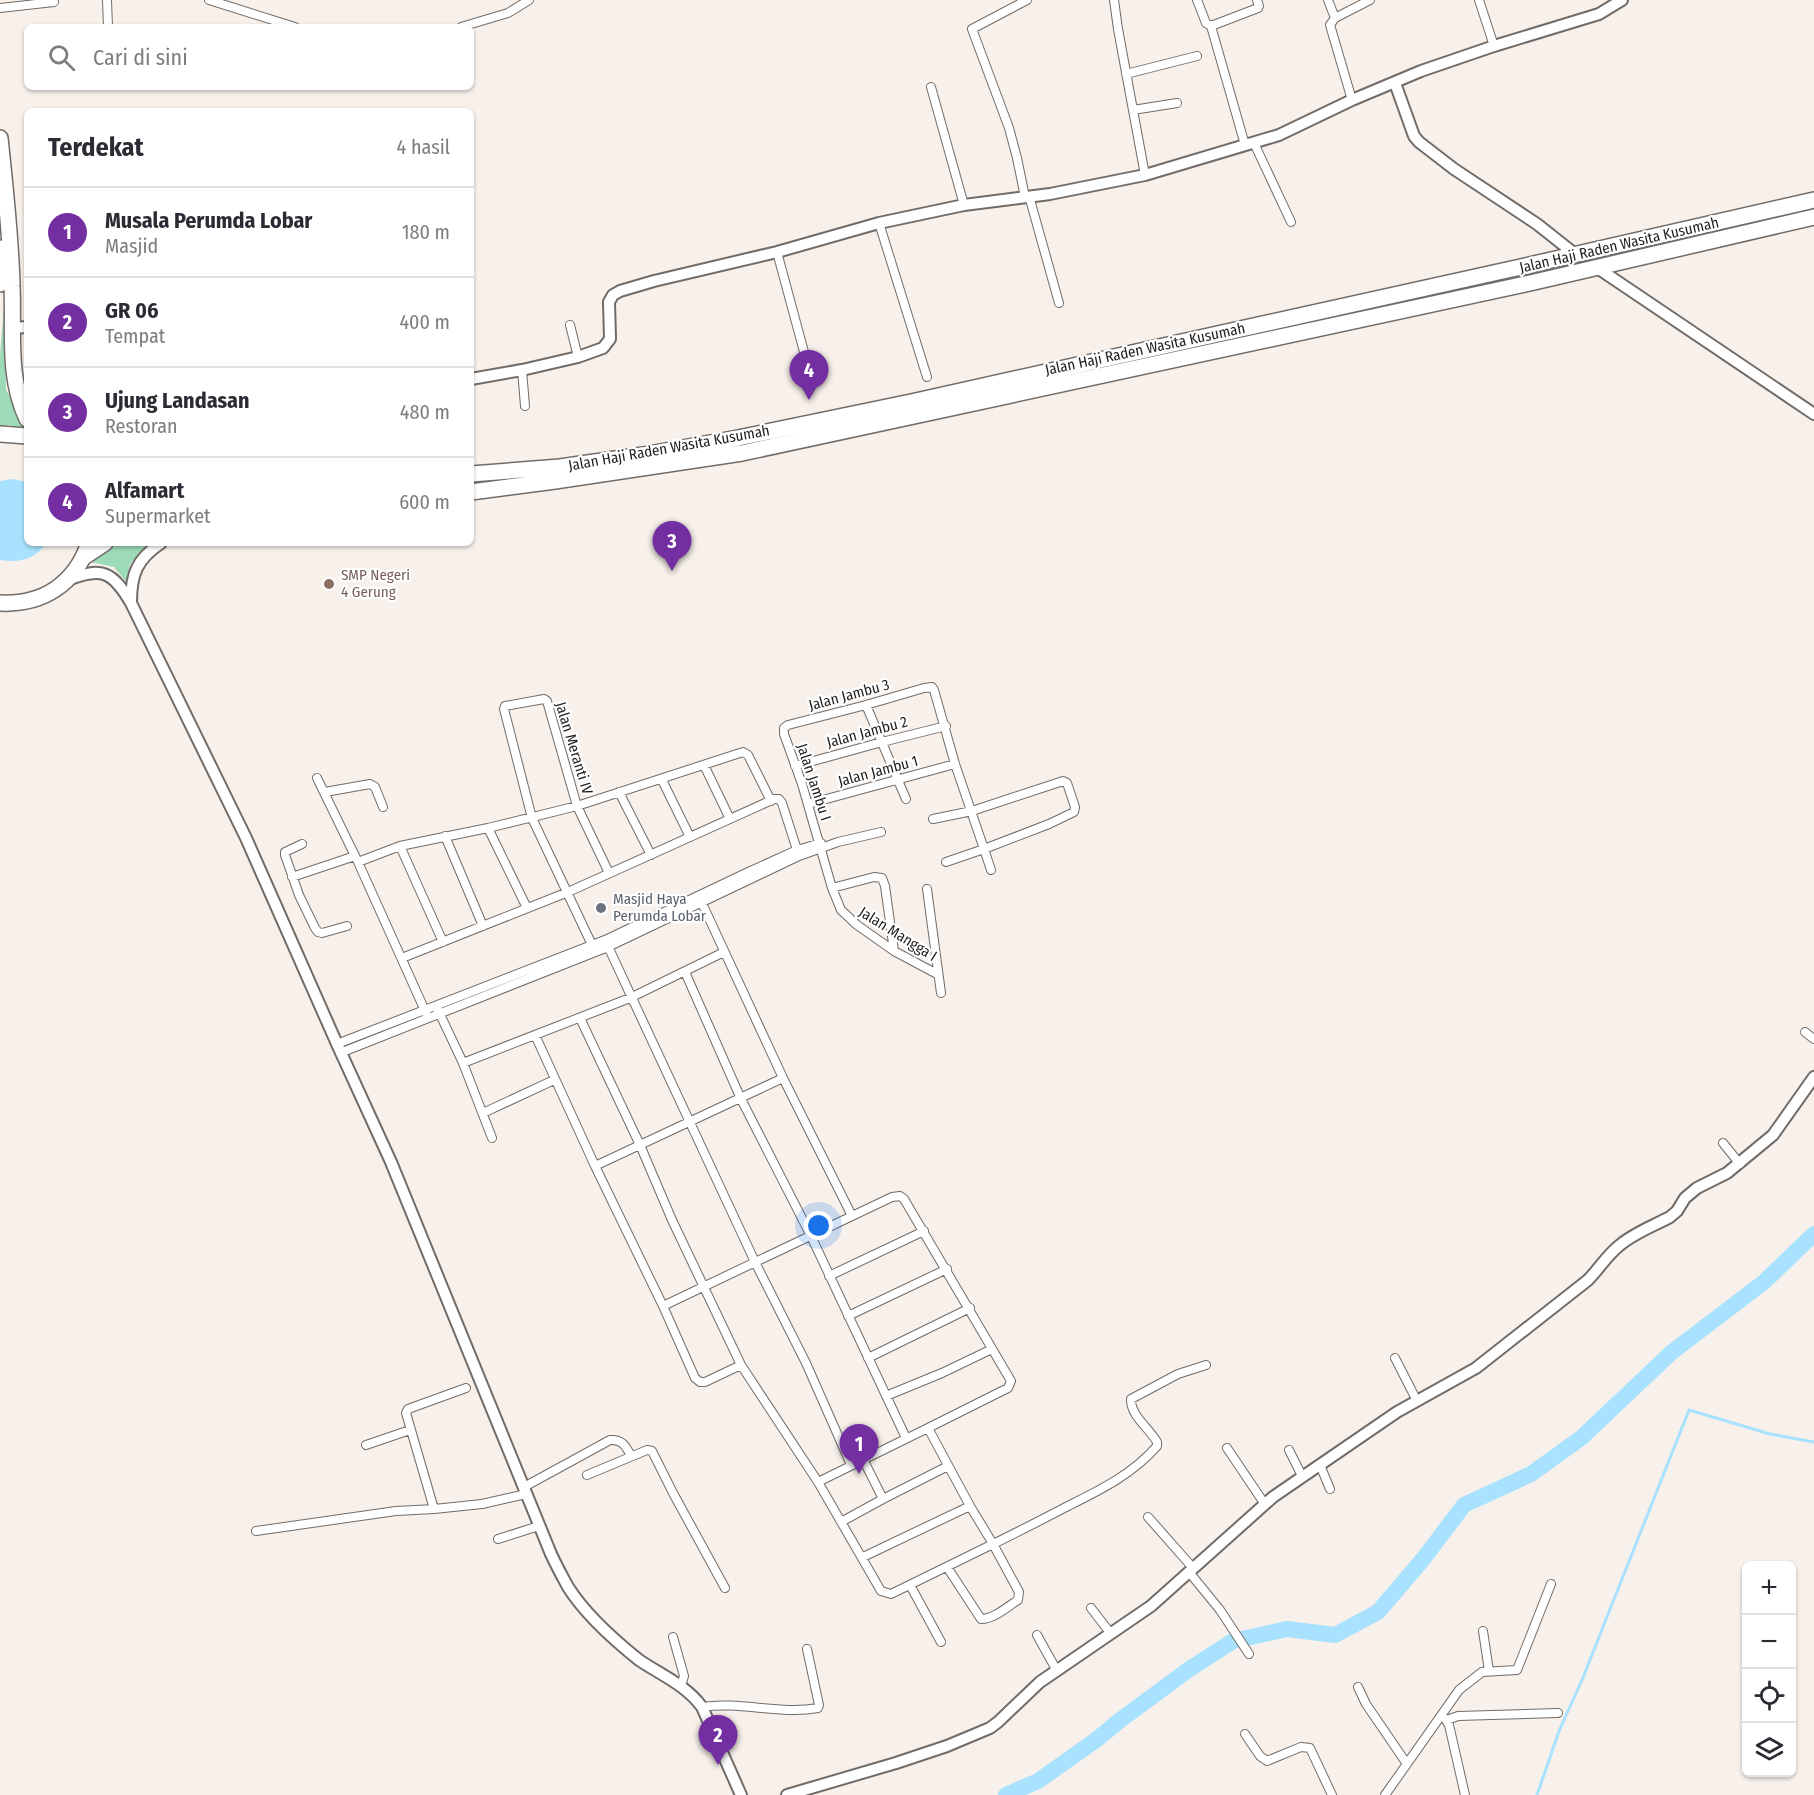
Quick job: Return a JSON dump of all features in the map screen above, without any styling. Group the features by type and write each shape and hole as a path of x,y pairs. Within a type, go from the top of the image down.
{"highway":[{"path":"0,138 4,194 4,286"},
{"path":"4,194 1,257 4,286 20,327 15,381 18,399 24,412"},
{"name":"Jalan Haji Raden Wasita Kusumah","path":"474,474 560,467 643,455 740,445 911,402 1525,267 1814,200"},
{"name":"Jalan Haji Raden Wasita Kusumah","path":"474,492 555,481 740,445 1530,283 1814,217"},
{"path":"1525,267 1530,283"},
{"path":"0,434 24,436"},
{"path":"0,611 52,592 67,580 86,550"},
{"path":"0,603 16,604"}],"street":[{"path":"106,0 108,24"},
{"path":"209,0 285,24"},
{"path":"471,24 508,13 529,0"},
{"path":"1027,0 972,29 1009,128 1059,303"},
{"path":"1114,0 1145,175"},
{"path":"1197,0 1206,23 1210,26 1249,144 1291,222"},
{"path":"1210,26 1257,8 1259,6 1257,0"},
{"path":"1328,0 1335,18"},
{"path":"1352,100 1330,25 1335,18 1370,0"},
{"path":"1479,0 1494,46"},
{"path":"474,378 578,357 603,348 610,337 609,302 613,295 620,291 777,252 879,223 964,205 1050,194 1145,175 1279,135 1352,100 1421,72 1494,46 1599,14 1622,0"},
{"path":"0,8 54,2"},
{"path":"1126,74 1197,56"},
{"path":"1395,83 1414,136 1419,142 1576,255"},
{"path":"931,87 964,205"},
{"path":"1133,110 1177,103"},
{"path":"879,223 927,377"},
{"path":"777,252 807,363"},
{"path":"1596,267 1814,414"},
{"path":"570,325 578,357"},
{"path":"522,370 525,406"},
{"path":"131,603 131,585 136,569 149,552 157,546"},
{"path":"67,580 84,573 94,572 108,575 120,585 131,603 246,838 338,1049 395,1172 559,1570 581,1605 613,1637 638,1659 688,1691 702,1707 741,1795"},
{"name":"Jalan Jambu 3","path":"783,729 788,725 932,687 946,726"},
{"name":"Jalan Meranti IV","path":"532,818 504,708 507,705 544,699 547,701 577,806 609,873"},
{"path":"866,705 906,799"},
{"path":"946,726 991,870"},
{"name":"Jalan Jambu 2","path":"795,766 946,726"},
{"name":"Jalan Jambu I","path":"783,729 820,846"},
{"path":"292,877 400,846 488,828 577,806 743,752 746,753 771,801"},
{"name":"Jalan Jambu 1","path":"808,804 956,764"},
{"path":"704,765 730,819"},
{"path":"317,778 357,859 427,1014"},
{"path":"662,780 690,837"},
{"path":"933,819 972,811 1063,781 1067,783 1075,807 1074,812 1049,825 946,862"},
{"path":"325,792 370,784 375,787 383,807"},
{"path":"619,792 651,855"},
{"path":"402,958 568,892 778,799 782,803 798,853"},
{"path":"532,818 592,945"},
{"path":"488,828 527,908"},
{"path":"338,1049 362,1034 438,1010 606,944 798,853 881,832"},
{"path":"445,836 483,926"},
{"path":"302,844 289,849 285,854 292,877 317,931 324,933 346,926"},
{"path":"400,846 443,942"},
{"name":"Jalan Mangga I","path":"820,846 832,888 843,914 894,951 937,974"},
{"path":"832,888 874,877 882,878 894,951"},
{"path":"927,889 941,993"},
{"path":"700,899 783,1078 852,1216"},
{"path":"438,1010 592,945 606,944"},
{"path":"606,944 755,1262 806,1363 851,1465"},
{"path":"463,1064 630,998 724,952"},
{"path":"685,972 741,1099 811,1236 906,1438"},
{"path":"438,1010 463,1064 492,1138"},
{"path":"338,1049 365,1043 427,1014"},
{"path":"580,1018 741,1365 818,1482 883,1593 891,1594 910,1585 1119,1479 1157,1446 1134,1411 1131,1399 1170,1378 1206,1365"},
{"path":"1805,1032 1814,1039"},
{"path":"362,1034 365,1043"},
{"path":"535,1035 554,1080 698,1381 705,1382 741,1365"},
{"path":"786,1795 896,1763 978,1734 998,1722 1054,1667 1151,1606 1262,1499 1320,1465 1415,1398 1476,1368 1588,1280 1598,1271 1603,1261 1622,1244 1670,1217 1685,1198 1697,1188 1740,1164 1773,1135 1814,1077"},
{"path":"595,1166 783,1078"},
{"path":"483,1113 554,1080"},
{"path":"1723,1143 1740,1164"},
{"path":"663,1306 892,1197 899,1195 904,1198 1011,1381 1008,1389 818,1482"},
{"path":"829,1276 924,1231"},
{"path":"848,1316 947,1269"},
{"path":"868,1358 970,1308"},
{"path":"886,1396 992,1349"},
{"path":"1395,1358 1415,1398"},
{"path":"434,1509 405,1415 408,1410 466,1388"},
{"path":"928,1428 1019,1592 1018,1600 983,1620 979,1618 947,1567"},
{"path":"366,1445 410,1430"},
{"path":"256,1531 396,1511 482,1504 525,1490 610,1440 621,1441 625,1444 631,1456"},
{"path":"1227,1448 1262,1499"},
{"path":"587,1475 647,1450 652,1451 725,1588"},
{"path":"1289,1450 1302,1476"},
{"path":"863,1460 883,1499"},
{"path":"1320,1465 1330,1489"},
{"path":"841,1522 948,1466"},
{"path":"863,1557 970,1506"},
{"path":"1148,1517 1190,1567 1249,1654"},
{"path":"498,1539 539,1526"},
{"path":"1385,1795 1444,1717 1459,1690 1482,1672 1517,1670 1551,1584"},
{"path":"910,1585 941,1642"},
{"path":"1091,1608 1108,1631"},
{"path":"1484,1631 1489,1671"},
{"path":"1037,1635 1054,1667"},
{"path":"673,1637 684,1676 681,1686"},
{"path":"702,1707 716,1705 796,1710 818,1708 807,1649"},
{"path":"1358,1687 1365,1704 1407,1764"},
{"path":"1444,1717 1558,1713"},
{"path":"1444,1717 1449,1725 1465,1795"},
{"path":"1245,1734 1260,1756 1267,1761 1301,1747 1310,1748 1332,1795"}],"green space":[{"path":"5,293 6,390 24,419 24,428 9,425 0,427 0,356"},
{"path":"105,546 145,546 130,564 127,583 114,567 91,562"}],"water":[{"path":"12,479 24,481 24,546 44,546 32,557 14,561 0,560 0,481"}],"waterway":[{"path":"1006,1795 1038,1781 1188,1670 1233,1641 1287,1629 1335,1635 1378,1612 1424,1558 1464,1505 1531,1474 1581,1438 1672,1352 1764,1282 1814,1234"},
{"path":"1537,1795 1559,1731 1582,1680 1689,1410 1770,1434 1814,1442"}],"place":[{"name":"Alfamart","path":"809,400"},
{"name":"Ujung Landasan","path":"672,571"},
{"name":"SMP Negeri 4 Gerung","path":"329,584"},
{"name":"Masjid Haya Perumda Lobar","path":"601,908"},
{"name":"Musala Perumda Lobar","path":"859,1474"},
{"name":"GR 06","path":"718,1765"}]}
